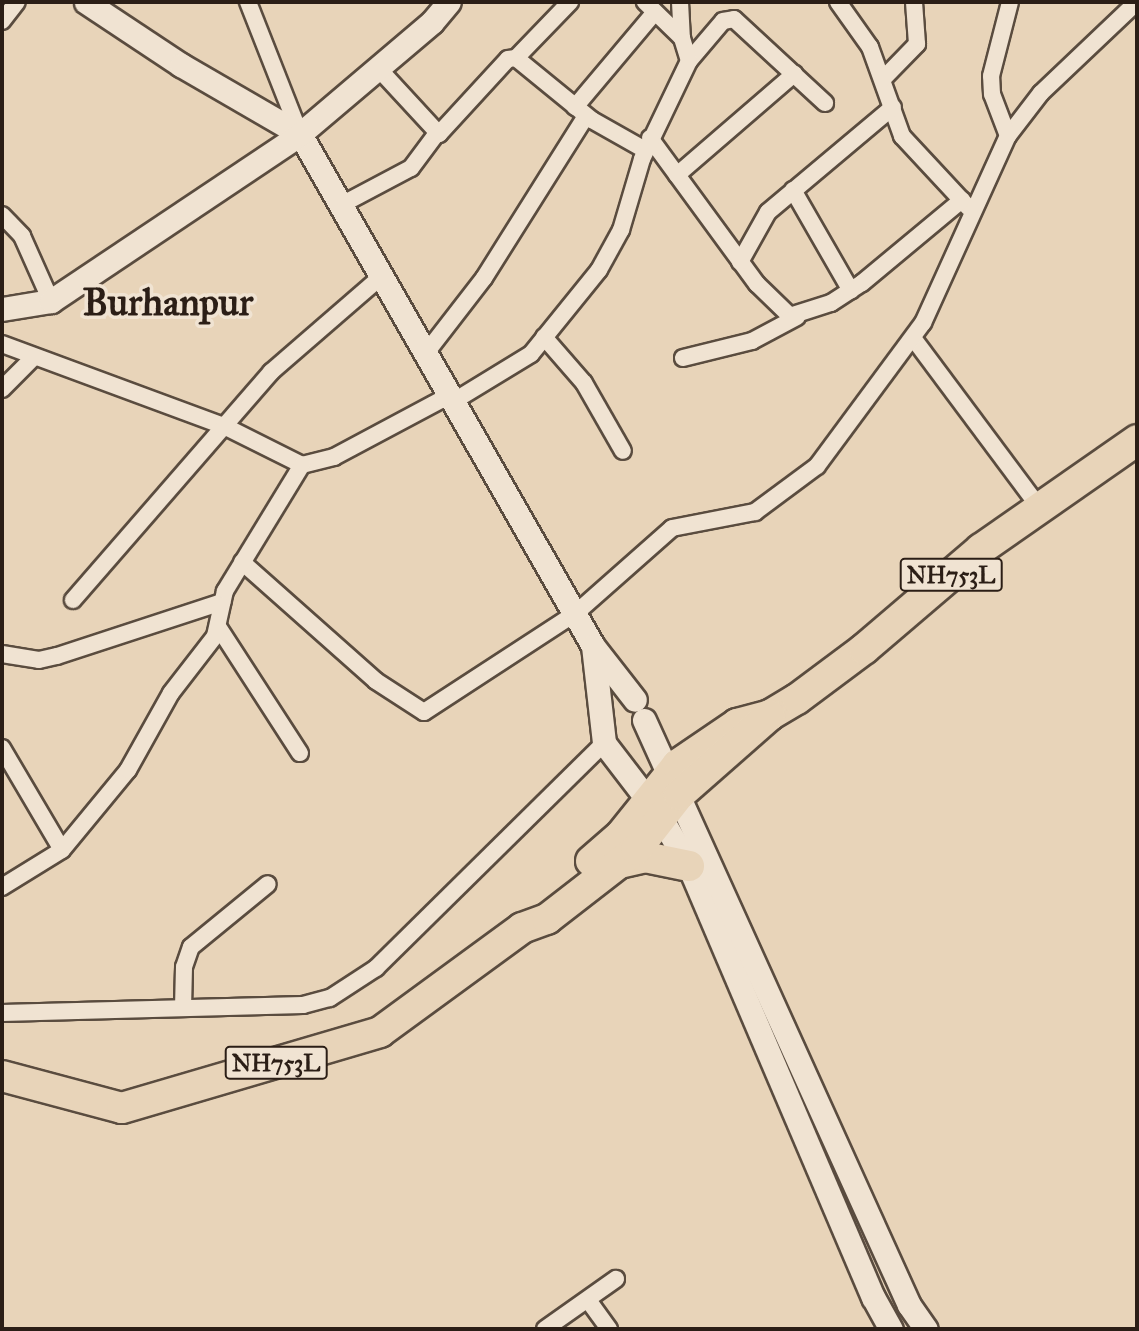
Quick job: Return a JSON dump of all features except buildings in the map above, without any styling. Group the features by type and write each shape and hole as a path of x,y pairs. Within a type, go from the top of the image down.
{"highway":[{"name":"NH753L","path":"522,928 538,902 621,835 737,724 769,715 864,649 1039,506 1137,440"},
{"name":"NH753L","path":"2,1076 90,1103 122,1108 143,1105 380,1032 522,928 547,919 636,850 663,796"},
{"path":"620,863 645,857 689,866"}],"main road":[{"path":"86,2 181,65 300,134 593,646 639,710 663,796 689,866 891,1329"},
{"path":"2,309 51,301 300,134 378,68 449,2"},
{"path":"593,646 604,743 663,796 909,1305 926,1329"}],"street":[{"path":"2,21 17,2"},
{"path":"248,2 300,134"},
{"path":"341,205 411,168 436,133 446,131 508,59 516,58 570,2"},
{"path":"680,2 682,38 690,61"},
{"path":"838,2 870,47 902,136 976,215"},
{"path":"883,79 917,44 914,2"},
{"path":"1008,136 992,94 991,76 1010,2"},
{"path":"243,562 376,681 424,712 576,613 659,536 672,528 755,512 817,466 913,338 976,215 1008,136 1041,93 1137,2"},
{"path":"426,353 484,278 581,112 650,7 682,38"},
{"path":"2,344 224,426 302,465 334,457 452,398 526,357 544,337 602,265 628,211 648,144 690,61 723,22 734,19 825,103"},
{"path":"516,58 581,112 648,144 677,175 740,262 781,310 797,317"},
{"path":"378,68 436,133"},
{"path":"677,175 794,74"},
{"path":"740,262 758,223 793,190 893,107"},
{"path":"793,190 850,291"},
{"path":"683,358 752,341 850,291 962,200"},
{"path":"2,215 22,236 51,301"},
{"path":"73,600 278,365 382,276"},
{"path":"544,337 584,383 623,451"},
{"path":"913,338 1039,506"},
{"path":"2,389 34,357"},
{"path":"2,887 62,850 128,769 171,692 219,628 222,602 302,465"},
{"path":"2,654 39,660 57,656 222,602"},
{"path":"219,628 300,753"},
{"path":"2,1013 303,1005 330,998 355,985 604,743"},
{"path":"2,749 62,850"},
{"path":"183,1008 184,967 191,947 268,884"},
{"path":"545,1329 616,1279"},
{"path":"588,1300 609,1329"}],"district":[{"name":"Burhanpur","path":"168,303"}]}
